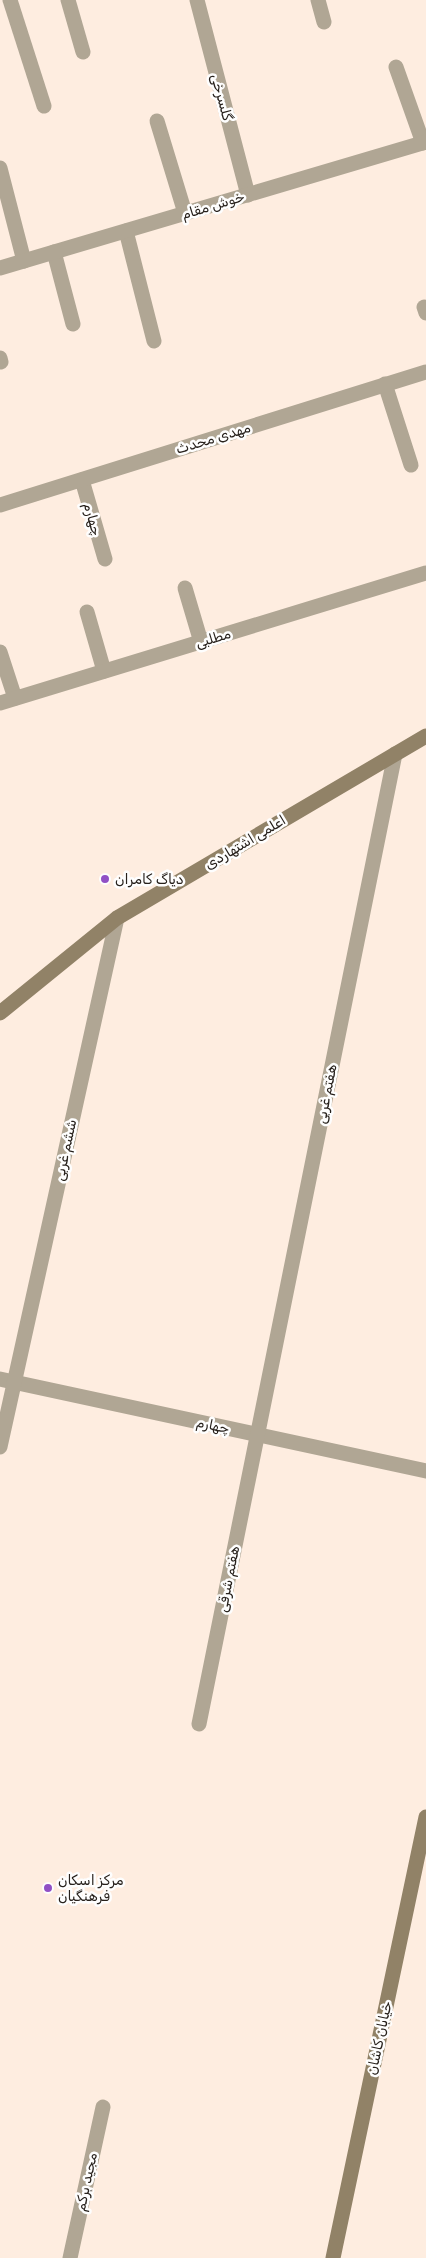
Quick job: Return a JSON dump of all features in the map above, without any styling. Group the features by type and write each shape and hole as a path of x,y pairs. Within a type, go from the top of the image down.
{"main road":[{"name":"اعلمی اشتهاردی","path":"0,1013 116,918 426,736"},
{"name":"خیابان کاشان","path":"333,2258 426,1817"}],"street":[{"path":"10,0 44,106"},
{"path":"68,0 83,52"},
{"name":"گلسرخی","path":"197,0 248,195"},
{"path":"318,0 324,22"},
{"path":"396,67 425,142"},
{"path":"157,121 185,213"},
{"name":"خوش مقام","path":"0,268 425,142"},
{"path":"0,168 24,261"},
{"path":"126,231 154,341"},
{"path":"54,252 73,324"},
{"name":"مهدی محدث","path":"0,505 426,372"},
{"path":"385,384 411,465"},
{"name":"چهارم","path":"82,480 104,559"},
{"name":"مطلبی","path":"0,703 426,573"},
{"path":"185,588 201,642"},
{"path":"87,612 104,671"},
{"path":"0,652 15,698"},
{"name":"هفتم غربی","path":"258,1434 395,754"},
{"name":"ششم غربی","path":"0,1447 7,1380 116,918"},
{"name":"چهارم","path":"7,1380 426,1471"},
{"name":"هفتم شرقی","path":"199,1724 258,1434"},
{"name":"مجید برکم","path":"70,2258 103,2107"}],"place":[{"name":"دیاگ کامران","path":"105,879"},
{"name":"مرکز اسکان فرهنگیان","path":"48,1888"}]}
